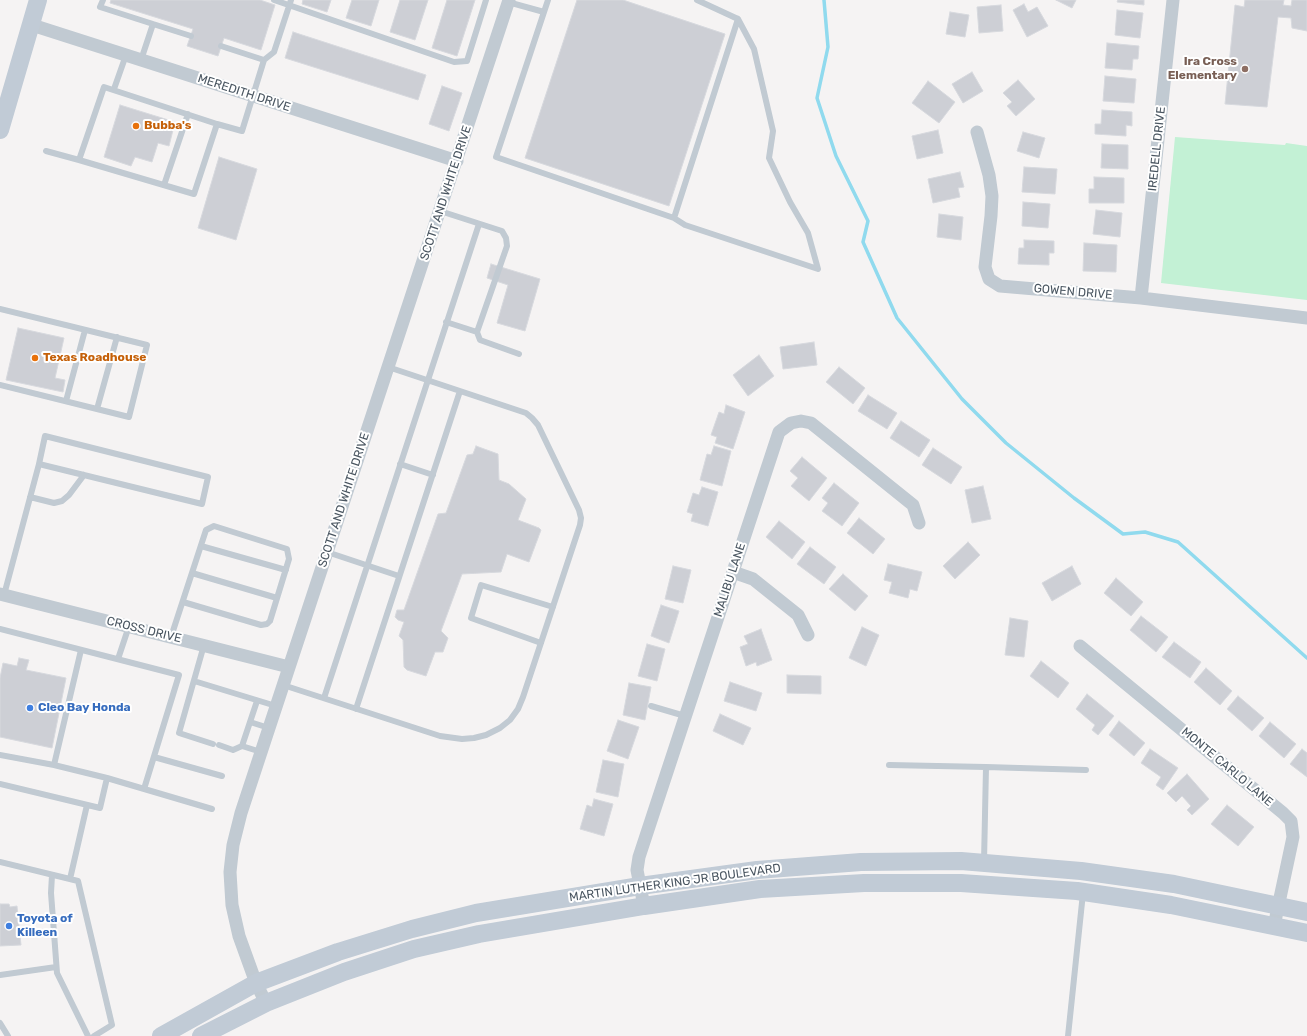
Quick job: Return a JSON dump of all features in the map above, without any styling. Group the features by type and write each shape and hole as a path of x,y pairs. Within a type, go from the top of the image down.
{"main road":[{"path":"0,130 32,25 38,0"},
{"name":"MARTIN LUTHER KING JR BOULEVARD","path":"161,1036 256,983 338,952 412,929 476,913 640,886 757,870 861,862 961,861 1086,872 1174,884 1307,912"},
{"path":"1084,892 1086,872"},
{"name":"MARTIN LUTHER KING JR BOULEVARD","path":"201,1036 266,1003 344,972 414,949 479,934 644,906 760,889 864,883 960,883 1084,892 1172,905 1307,933"}],"street":[{"name":"IREDELL DRIVE","path":"1141,298 1173,0"},
{"name":"SCOTT AND WHITE DRIVE","path":"266,1003 256,983 239,936 232,905 230,872 233,846 241,813 509,1"},
{"name":"MEREDITH DRIVE","path":"32,25 457,161"},
{"name":"GOWEN DRIVE","path":"977,132 989,175 992,196 986,268 988,279 1000,286 1141,298 1307,318"},
{"name":"MALIBU LANE","path":"644,906 637,870 639,857 779,432 791,423 801,421 811,423 913,505 919,524"},
{"path":"733,572 753,580 798,615 808,635"},
{"name":"CROSS DRIVE","path":"2,594 289,667"},
{"name":"MONTE CARLO LANE","path":"1080,646 1283,813 1290,821 1293,837 1274,926"}],"lane":[{"path":"103,0 100,7 191,36"},
{"path":"274,0 290,2 454,62 467,61 486,0"},
{"path":"548,0 496,157 674,218 685,225 818,269 808,233 790,202 769,158 772,130 754,49 738,19 697,0"},
{"path":"509,1 544,12"},
{"path":"80,160 104,87 242,131 264,60 274,52 290,2"},
{"path":"674,218 738,19"},
{"path":"141,60 153,24"},
{"path":"221,46 264,60"},
{"path":"114,89 126,55"},
{"path":"164,185 188,114"},
{"path":"46,151 194,194 217,124"},
{"path":"440,211 502,232 506,238 507,246 477,332 480,340 519,354"},
{"path":"324,698 479,224"},
{"path":"0,311 148,345 129,417 0,385"},
{"path":"446,322 477,332"},
{"path":"66,401 85,330"},
{"path":"97,409 117,337"},
{"path":"283,685 440,736 462,739 486,735 500,728 510,720 518,709 553,607 581,518 579,510 538,425 526,414 388,367"},
{"path":"356,708 460,391"},
{"path":"2,594 30,498 46,436 208,477 202,504 39,464"},
{"path":"400,464 433,475"},
{"path":"30,498 54,503 62,501 69,495 84,475"},
{"path":"171,637 206,530 214,526 287,549 289,559 270,621 267,624 261,625 183,602"},
{"path":"201,546 286,570"},
{"path":"327,552 399,576"},
{"path":"192,573 277,598"},
{"path":"541,643 471,618 481,584 553,607"},
{"path":"118,659 129,626"},
{"path":"0,629 179,675 144,789"},
{"path":"204,645 179,733 233,750 242,746 261,752"},
{"path":"54,765 81,650"},
{"path":"194,681 276,706"},
{"path":"242,746 257,701"},
{"path":"652,706 685,716"},
{"path":"250,722 269,728"},
{"path":"0,755 54,765 107,778 212,809"},
{"path":"154,757 222,776"},
{"path":"890,765 1086,770"},
{"path":"984,863 986,767"},
{"path":"0,786 100,808 107,778"},
{"path":"70,879 87,805"},
{"path":"0,862 78,882 112,1025 94,1036"},
{"path":"52,875 51,893 57,973 88,1036"},
{"path":"1068,1036 1084,892"},
{"path":"0,975 56,967"},
{"path":"0,1023 8,1036"}],"green space":[{"path":"1175,137 1285,145 1286,143 1307,146 1307,300 1161,283"}],"building":[{"path":"111,0 260,0 275,5 261,50 224,38 218,56 187,46 193,29 110,3"},
{"path":"303,0 331,0 327,12 302,4"},
{"path":"352,0 379,0 371,26 346,18"},
{"path":"400,0 428,0 415,40 390,32"},
{"path":"447,0 475,0 457,56 432,48"},
{"path":"577,0 623,0 725,34 669,206 525,158"},
{"path":"1056,0 1076,0 1072,8"},
{"path":"1118,0 1144,0 1144,5 1117,2"},
{"path":"1245,0 1284,0 1283,5 1291,6 1292,0 1307,0 1307,31 1292,28 1291,18 1278,17 1267,107 1225,104 1235,5 1244,7"},
{"path":"1024,4 1028,12 1037,7 1048,26 1027,37 1013,10"},
{"path":"1001,5 1003,31 979,33 977,7"},
{"path":"1117,10 1143,13 1140,38 1115,35"},
{"path":"950,12 969,15 965,37 946,34"},
{"path":"293,32 426,75 418,100 285,58"},
{"path":"1107,43 1139,46 1138,59 1133,59 1132,70 1105,68"},
{"path":"972,72 983,91 963,103 952,84"},
{"path":"1105,76 1136,79 1134,103 1103,101"},
{"path":"1018,80 1035,99 1016,116 1007,106 1012,102 1003,93"},
{"path":"928,81 955,102 939,123 912,103"},
{"path":"442,86 462,93 449,131 429,124"},
{"path":"120,105 175,122 169,146 158,143 152,162 135,157 131,166 104,157"},
{"path":"1102,110 1132,112 1132,126 1126,125 1126,136 1095,134 1095,124 1101,124"},
{"path":"938,130 943,153 917,159 912,136"},
{"path":"1023,132 1045,138 1039,158 1017,151"},
{"path":"1102,144 1128,145 1128,169 1101,168"},
{"path":"219,157 257,169 236,240 198,228"},
{"path":"1024,167 1057,169 1055,194 1022,192"},
{"path":"960,172 964,187 958,188 960,197 933,203 928,179"},
{"path":"1094,177 1124,178 1124,203 1089,203 1089,189 1094,189"},
{"path":"1023,202 1050,204 1048,228 1022,226"},
{"path":"1096,210 1122,213 1120,237 1093,234"},
{"path":"939,214 963,217 961,240 937,237"},
{"path":"1024,240 1054,241 1054,253 1049,253 1049,265 1018,264 1019,248 1024,248"},
{"path":"1084,243 1117,245 1116,272 1083,271"},
{"path":"491,264 540,279 525,331 497,323 508,285 487,278"},
{"name":"Texas Roadhouse","path":"18,328 64,338 55,378 65,380 63,392 6,380"},
{"path":"814,342 817,365 783,369 780,347"},
{"path":"759,355 774,376 748,396 733,375"},
{"path":"839,367 865,388 853,404 826,382"},
{"path":"868,395 897,413 887,429 858,411"},
{"path":"726,405 745,412 733,449 715,443 717,437 711,435 719,412 724,414"},
{"path":"901,421 930,440 919,457 890,438"},
{"path":"476,446 498,454 499,480 509,484 526,499 518,520 541,530 529,562 507,554 501,572 462,574 441,631 448,638 443,652 435,652 426,676 407,670 404,667 403,640 399,636 404,622 395,617 397,610 404,610 438,514 446,513 467,455 473,454"},
{"path":"714,446 731,451 722,486 700,480 707,454 711,455"},
{"path":"933,448 962,467 951,484 922,465"},
{"path":"802,457 827,478 809,501 791,486 798,478 790,471"},
{"path":"834,483 859,503 842,526 822,511 828,503 822,498"},
{"path":"983,486 991,519 972,523 965,490"},
{"path":"702,487 718,492 708,526 691,521 693,514 687,512 693,493 699,495"},
{"path":"859,518 885,539 873,554 847,533"},
{"path":"779,521 805,542 792,559 766,537"},
{"path":"968,542 980,555 955,579 943,566"},
{"path":"810,547 836,567 824,584 797,564"},
{"path":"888,564 922,572 917,591 910,589 908,598 889,593 892,582 884,580"},
{"path":"673,566 691,570 683,603 665,599"},
{"path":"1072,566 1081,584 1052,601 1042,583"},
{"path":"843,574 868,596 855,611 829,589"},
{"path":"1116,578 1143,602 1131,616 1104,593"},
{"path":"661,605 679,611 669,643 651,636"},
{"path":"1141,616 1168,637 1156,652 1130,630"},
{"path":"1010,618 1028,621 1024,657 1005,655"},
{"path":"862,627 879,635 866,666 849,658"},
{"path":"761,629 772,660 757,666 756,662 746,666 740,647 748,644 744,636"},
{"path":"1174,642 1201,662 1190,678 1162,657"},
{"path":"647,644 665,649 657,681 638,676"},
{"name":"Cleo Bay Honda","path":"19,658 29,660 26,670 66,678 52,748 0,737 0,678 3,663 17,666"},
{"path":"1041,661 1069,683 1058,698 1030,676"},
{"path":"1206,668 1232,691 1220,705 1194,682"},
{"path":"787,675 821,676 821,694 787,693"},
{"path":"730,682 762,693 756,711 724,701"},
{"path":"629,683 651,687 645,720 623,715"},
{"path":"1087,694 1114,716 1098,735 1092,730 1095,725 1076,709"},
{"path":"1238,696 1264,718 1252,731 1227,709"},
{"path":"720,714 751,728 743,745 713,731"},
{"path":"618,720 639,727 628,759 607,751"},
{"path":"1119,721 1145,743 1134,756 1109,735"},
{"path":"1270,722 1296,744 1284,758 1259,736"},
{"path":"1150,749 1178,768 1163,790 1156,785 1161,777 1141,763"},
{"path":"1302,749 1307,753 1307,777 1290,764"},
{"path":"603,760 624,764 618,797 596,792"},
{"path":"1187,774 1209,799 1192,815 1187,810 1191,806 1182,796 1176,802 1167,793"},
{"path":"594,799 613,804 604,836 580,829 587,805 592,807"},
{"path":"1227,805 1254,827 1238,846 1211,824"},
{"name":"Toyota of Killeen","path":"0,904 9,904 10,907 17,906 21,945 0,946"}],"waterway":[{"path":"824,0 828,47 817,98 836,156 868,221 863,242 897,318 962,399 1006,443 1074,498 1123,534 1145,532 1178,542 1307,658"}],"place":[{"name":"Ira Cross Elementary","path":"1245,69"},
{"name":"Bubba's","path":"136,126"},
{"name":"Texas Roadhouse","path":"35,358"},
{"name":"Cleo Bay Honda","path":"30,708"},
{"name":"Toyota of Killeen","path":"9,926"}]}
